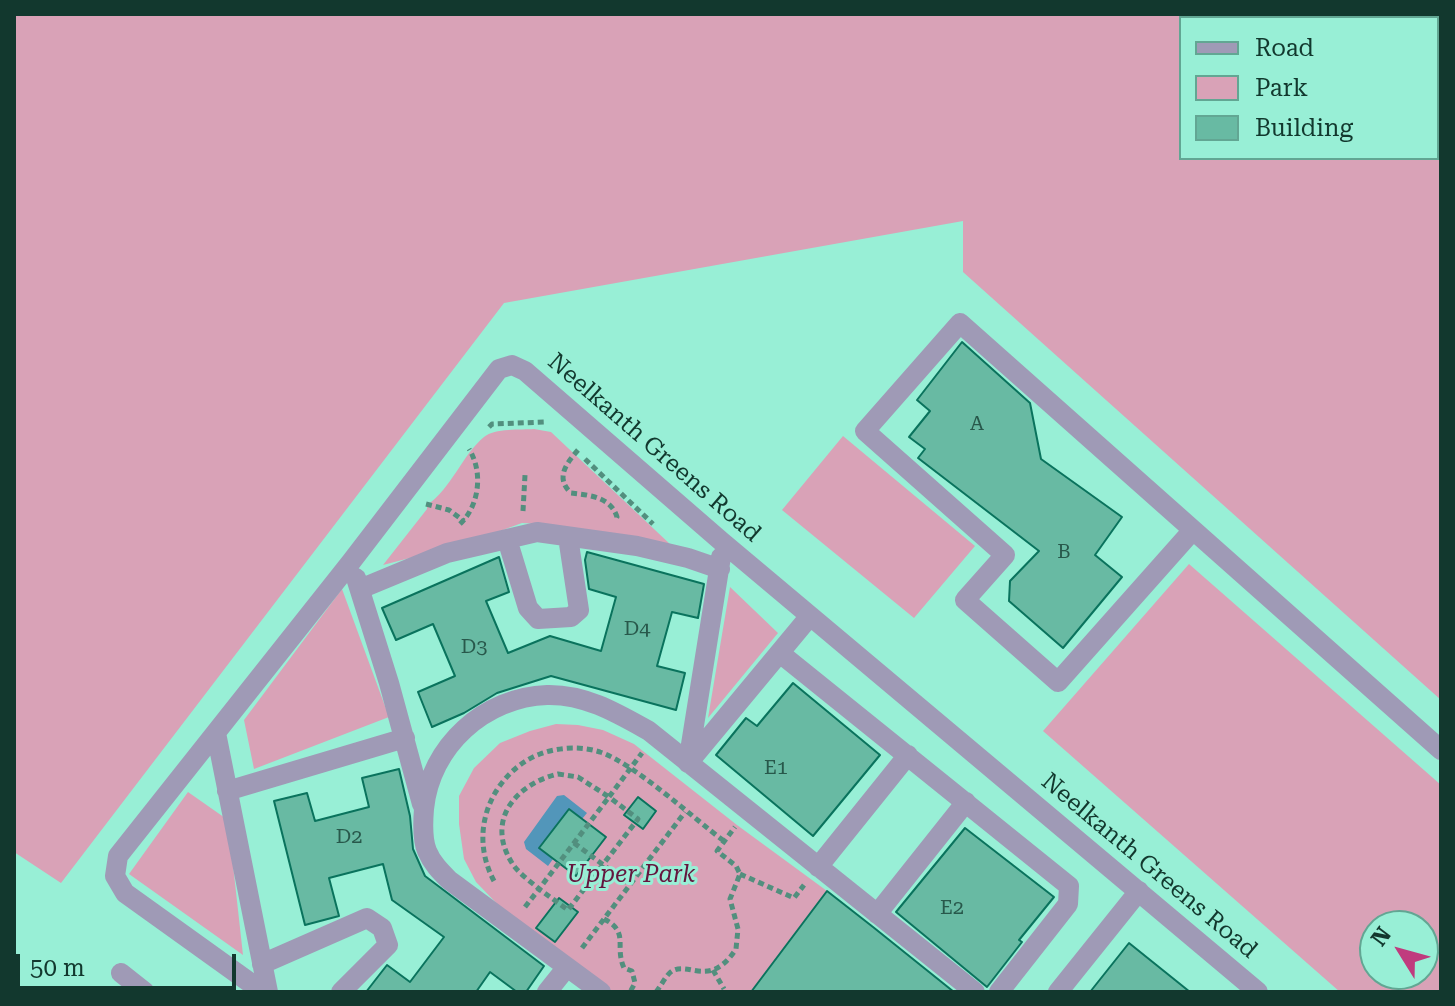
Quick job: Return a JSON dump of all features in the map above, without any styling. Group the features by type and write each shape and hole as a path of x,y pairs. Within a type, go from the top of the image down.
{"street":[{"path":"1193,530 1058,682 965,600 1005,555 865,431 960,323 1441,750"},
{"name":"Neelkanth Greens Road","path":"266,992 125,893 115,876 118,856 499,369 512,365 525,371 721,541 1258,992"},
{"path":"360,589 447,553 537,532 637,546 720,569"},
{"path":"517,537 528,608 538,619 571,617 579,610 575,538"},
{"path":"688,763 720,569 721,541"},
{"path":"351,562 424,811"},
{"path":"688,763 810,616"},
{"path":"781,654 1069,886 1068,904 999,992"},
{"path":"601,992 572,961 461,890 435,866 426,848 426,793 444,752 472,722 509,702 549,695 580,699 610,710 655,737 975,992"},
{"path":"216,733 266,992"},
{"path":"227,791 405,738"},
{"path":"818,867 908,755"},
{"path":"877,914 966,802"},
{"path":"1058,992 1139,891"},
{"path":"262,964 367,918 382,928 388,945 341,992"},
{"path":"547,992 572,961"},
{"path":"121,973 145,992"}],"path":[{"path":"485,433 492,424 545,422 555,432"},
{"path":"575,538 593,524 609,525 617,517 615,508 609,504 587,494 571,493 563,484 562,473 595,431"},
{"path":"450,432 470,450 477,463 477,487 471,510 456,528"},
{"path":"462,461 477,442"},
{"path":"566,442 688,558"},
{"path":"517,537 522,523 525,475"},
{"path":"406,488 427,505 449,510 464,521"},
{"path":"427,505 436,494"},
{"path":"539,889 655,737"},
{"path":"497,888 484,857 484,823 496,791 513,771 534,757 567,748 601,753 630,769 724,841"},
{"path":"558,774 578,777 609,797 638,819 568,910 512,864 504,845 503,825 509,806 521,790 538,779 558,774"},
{"path":"748,810 717,851 736,866 740,874 794,898"},
{"path":"572,961 685,812"},
{"path":"574,843 630,885"},
{"path":"656,992 672,971 681,969 704,973 713,970 736,949 738,929 730,899 740,874"},
{"path":"515,907 522,912"},
{"path":"604,919 616,926 621,935 621,961 624,968 632,971 635,983 630,992"},
{"path":"713,970 724,989"}],"green space":[{"path":"14,14 1377,14 1382,16 1179,16 1179,160 1439,160 1439,16 1403,14 1441,14 1441,700 963,272 963,221 504,303 61,883 14,852"},
{"path":"534,429 551,432 672,546 522,523 467,543 383,565 476,444 489,434"},
{"path":"843,436 975,546 914,618 782,510"},
{"path":"1189,564 1441,785 1441,992 1340,992 1043,731"},
{"path":"730,587 778,633 708,718"},
{"path":"342,589 389,717 254,769 244,720"},
{"name":"Upper Park","path":"556,724 603,730 634,744 827,891 756,985 758,992 610,992 506,913 476,882 464,859 459,796 474,768 500,743"},
{"path":"188,792 228,820 243,955 129,874"}],"water":[{"path":"564,795 587,813 582,819 569,809 539,847 553,859 548,866 526,849 524,842 557,796"}],"building":[{"path":"962,342 1030,403 1041,459 1122,517 1095,555 1122,577 1063,648 1009,601 1010,581 1039,551 918,458 925,449 909,437 930,411 917,400"},
{"path":"587,552 704,584 698,618 672,612 657,666 685,673 676,710 551,676 497,693 464,713 432,727 418,692 455,676 433,624 396,640 382,608 499,557 509,592 486,601 508,653 550,636 601,651 616,597 589,589 585,560"},
{"path":"793,683 880,755 813,836 716,755 746,718 757,726"},
{"path":"399,769 410,816 413,849 425,876 544,966 526,992 517,992 490,972 476,992 366,992 387,965 410,982 444,937 392,900 383,864 329,878 339,916 305,925 274,801 307,793 315,821 369,807 362,778"},
{"path":"638,797 656,811 643,829 624,815"},
{"path":"569,809 606,837 576,876 539,848"},
{"path":"965,828 1054,897 987,987 896,912"},
{"path":"827,891 873,927 954,992 751,992"},
{"path":"559,898 578,912 555,942 536,928"},
{"path":"1129,943 1190,992 1090,992"}]}
